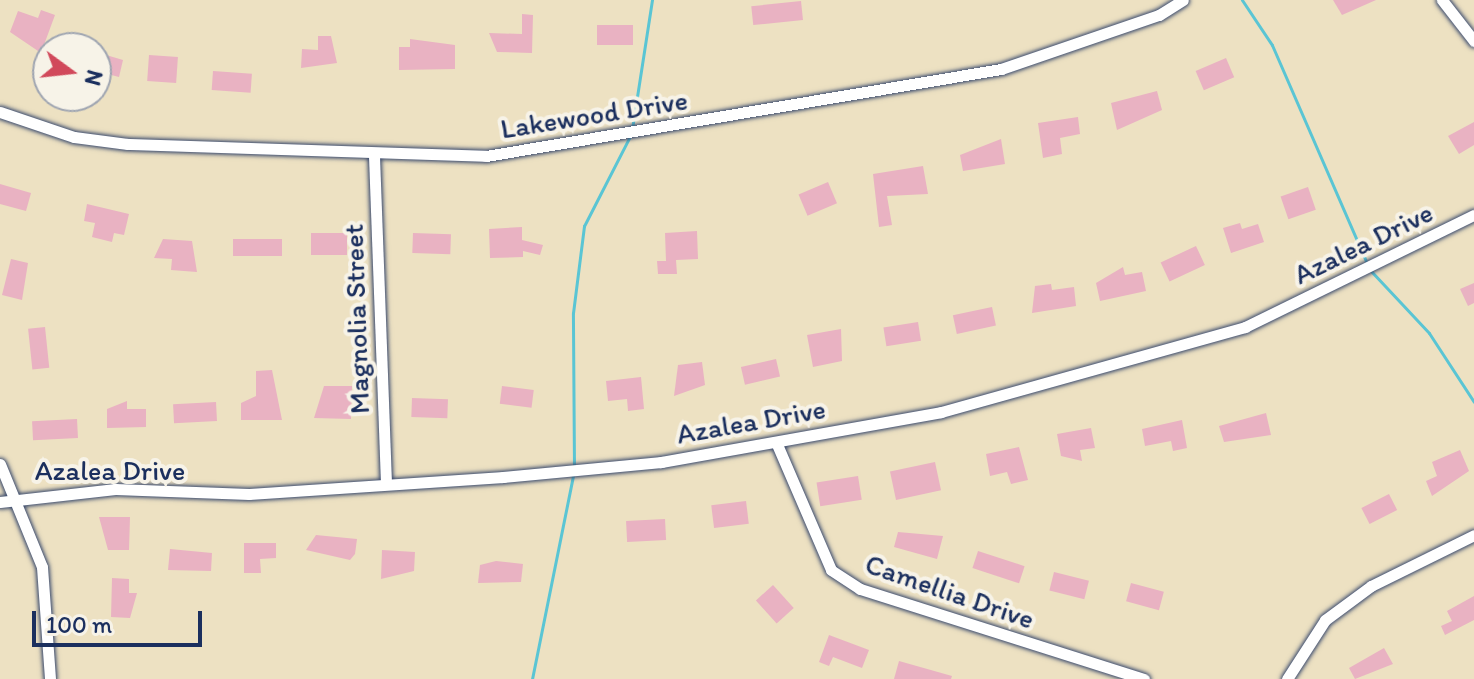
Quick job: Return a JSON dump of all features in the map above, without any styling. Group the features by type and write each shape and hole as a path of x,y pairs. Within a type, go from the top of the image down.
{"street":[{"name":"Lakewood Drive","path":"0,112 74,137 128,144 374,156 486,156 1001,69 1159,15 1183,0"},
{"path":"1442,0 1474,41"},
{"name":"Magnolia Street","path":"374,156 386,480"},
{"name":"Azalea Drive","path":"0,502 15,495 249,494 386,480 535,474 776,442 1005,397 1245,327 1474,215"},
{"name":"Camellia Drive","path":"776,442 831,570 875,594 1144,679"},
{"path":"0,464 42,567 50,679"},
{"path":"1287,679 1325,620 1371,586 1474,535"}],"building":[{"path":"1333,0 1376,0 1342,15"},
{"path":"801,1 803,20 753,25 751,6"},
{"path":"41,10 55,15 49,32 32,32 32,47 10,32 18,11 38,18"},
{"path":"522,14 533,15 532,53 497,52 489,33 522,34"},
{"path":"597,25 633,25 633,45 597,45"},
{"path":"318,36 331,36 337,63 301,68 302,49 318,50"},
{"path":"410,39 455,45 455,69 399,70 399,47 410,47"},
{"path":"149,55 178,57 176,83 147,81"},
{"path":"112,57 123,60 119,77 112,75"},
{"path":"1226,58 1234,77 1204,90 1196,71"},
{"path":"213,71 252,74 251,93 212,90"},
{"path":"1157,91 1162,110 1117,130 1111,103"},
{"path":"1078,117 1080,134 1060,138 1062,154 1043,158 1038,123"},
{"path":"1474,122 1474,145 1459,154 1448,136"},
{"path":"1001,139 1005,164 963,171 960,155"},
{"path":"923,166 928,194 887,196 892,225 879,227 873,174"},
{"path":"828,182 837,203 808,216 799,195"},
{"path":"0,184 31,193 26,211 0,204"},
{"path":"1308,187 1316,210 1288,219 1281,196"},
{"path":"87,204 129,214 124,235 114,233 112,242 92,237 95,223 84,221"},
{"path":"1240,223 1242,229 1258,224 1264,242 1231,253 1223,228"},
{"path":"522,227 522,240 543,245 540,255 523,251 523,257 490,258 489,229"},
{"path":"697,231 698,259 676,260 677,274 658,274 657,261 666,261 665,233"},
{"path":"311,233 347,233 347,255 311,255"},
{"path":"413,233 451,234 450,254 412,253"},
{"path":"163,239 192,241 197,272 171,270 172,259 154,258"},
{"path":"233,239 282,239 282,256 233,256"},
{"path":"1196,246 1205,265 1170,282 1161,262"},
{"path":"11,259 28,263 22,300 2,295"},
{"path":"1123,267 1125,275 1142,272 1146,291 1100,301 1096,283"},
{"path":"1474,283 1474,303 1468,306 1460,289"},
{"path":"1051,284 1052,290 1074,287 1076,306 1032,313 1035,286"},
{"path":"992,307 996,326 957,334 953,315"},
{"path":"918,322 921,341 886,346 883,327"},
{"path":"45,327 49,368 32,370 28,329"},
{"path":"841,329 842,361 813,367 807,335"},
{"path":"776,359 780,377 745,385 741,367"},
{"path":"702,362 705,385 674,396 678,365"},
{"path":"272,370 282,420 241,420 241,403 256,396 256,371"},
{"path":"641,377 644,409 628,411 627,399 608,401 606,381"},
{"path":"324,386 352,386 351,419 314,418"},
{"path":"502,386 534,390 532,408 500,404"},
{"path":"412,398 448,399 447,418 411,417"},
{"path":"127,401 127,409 146,409 146,427 107,428 107,409"},
{"path":"216,402 217,421 174,423 173,404"},
{"path":"1266,413 1271,435 1224,442 1219,426"},
{"path":"77,419 78,438 33,440 32,421"},
{"path":"1182,420 1187,448 1173,451 1171,441 1145,446 1142,429"},
{"path":"1091,428 1095,448 1080,450 1082,461 1061,456 1057,434"},
{"path":"1019,447 1028,480 1011,484 1007,472 990,476 986,454"},
{"path":"1460,450 1469,471 1432,496 1426,481 1437,476 1432,462"},
{"path":"935,462 941,490 896,500 890,472"},
{"path":"858,476 862,500 820,506 817,483"},
{"path":"1389,494 1397,510 1370,524 1361,508"},
{"path":"746,501 749,524 714,528 711,505"},
{"path":"99,517 130,517 129,550 108,550"},
{"path":"665,519 666,540 627,542 626,521"},
{"path":"898,532 943,536 937,559 894,547"},
{"path":"316,535 357,539 355,554 350,560 306,550"},
{"path":"244,543 276,543 276,558 260,559 261,573 244,573"},
{"path":"170,549 212,553 211,571 168,570"},
{"path":"382,550 415,552 414,571 381,579"},
{"path":"978,551 1025,566 1019,583 972,568"},
{"path":"496,561 523,564 521,582 478,583 480,565"},
{"path":"1054,572 1089,581 1084,599 1049,590"},
{"path":"112,578 129,579 129,593 137,593 130,618 111,617"},
{"path":"1131,583 1164,592 1159,610 1126,601"},
{"path":"773,585 794,608 777,623 756,600"},
{"path":"1474,596 1474,620 1445,635 1441,626 1452,621 1447,611"},
{"path":"829,635 869,650 862,668 833,657 829,666 819,662"},
{"path":"1384,648 1393,664 1355,679 1349,668"},
{"path":"899,661 952,676 951,679 894,679"}],"waterway":[{"path":"632,129 652,0"},
{"path":"1242,0 1272,45 1367,264"},
{"path":"574,468 573,313 584,226 630,136"},
{"path":"1371,271 1429,333 1474,402"},
{"path":"532,679 573,475"}]}
